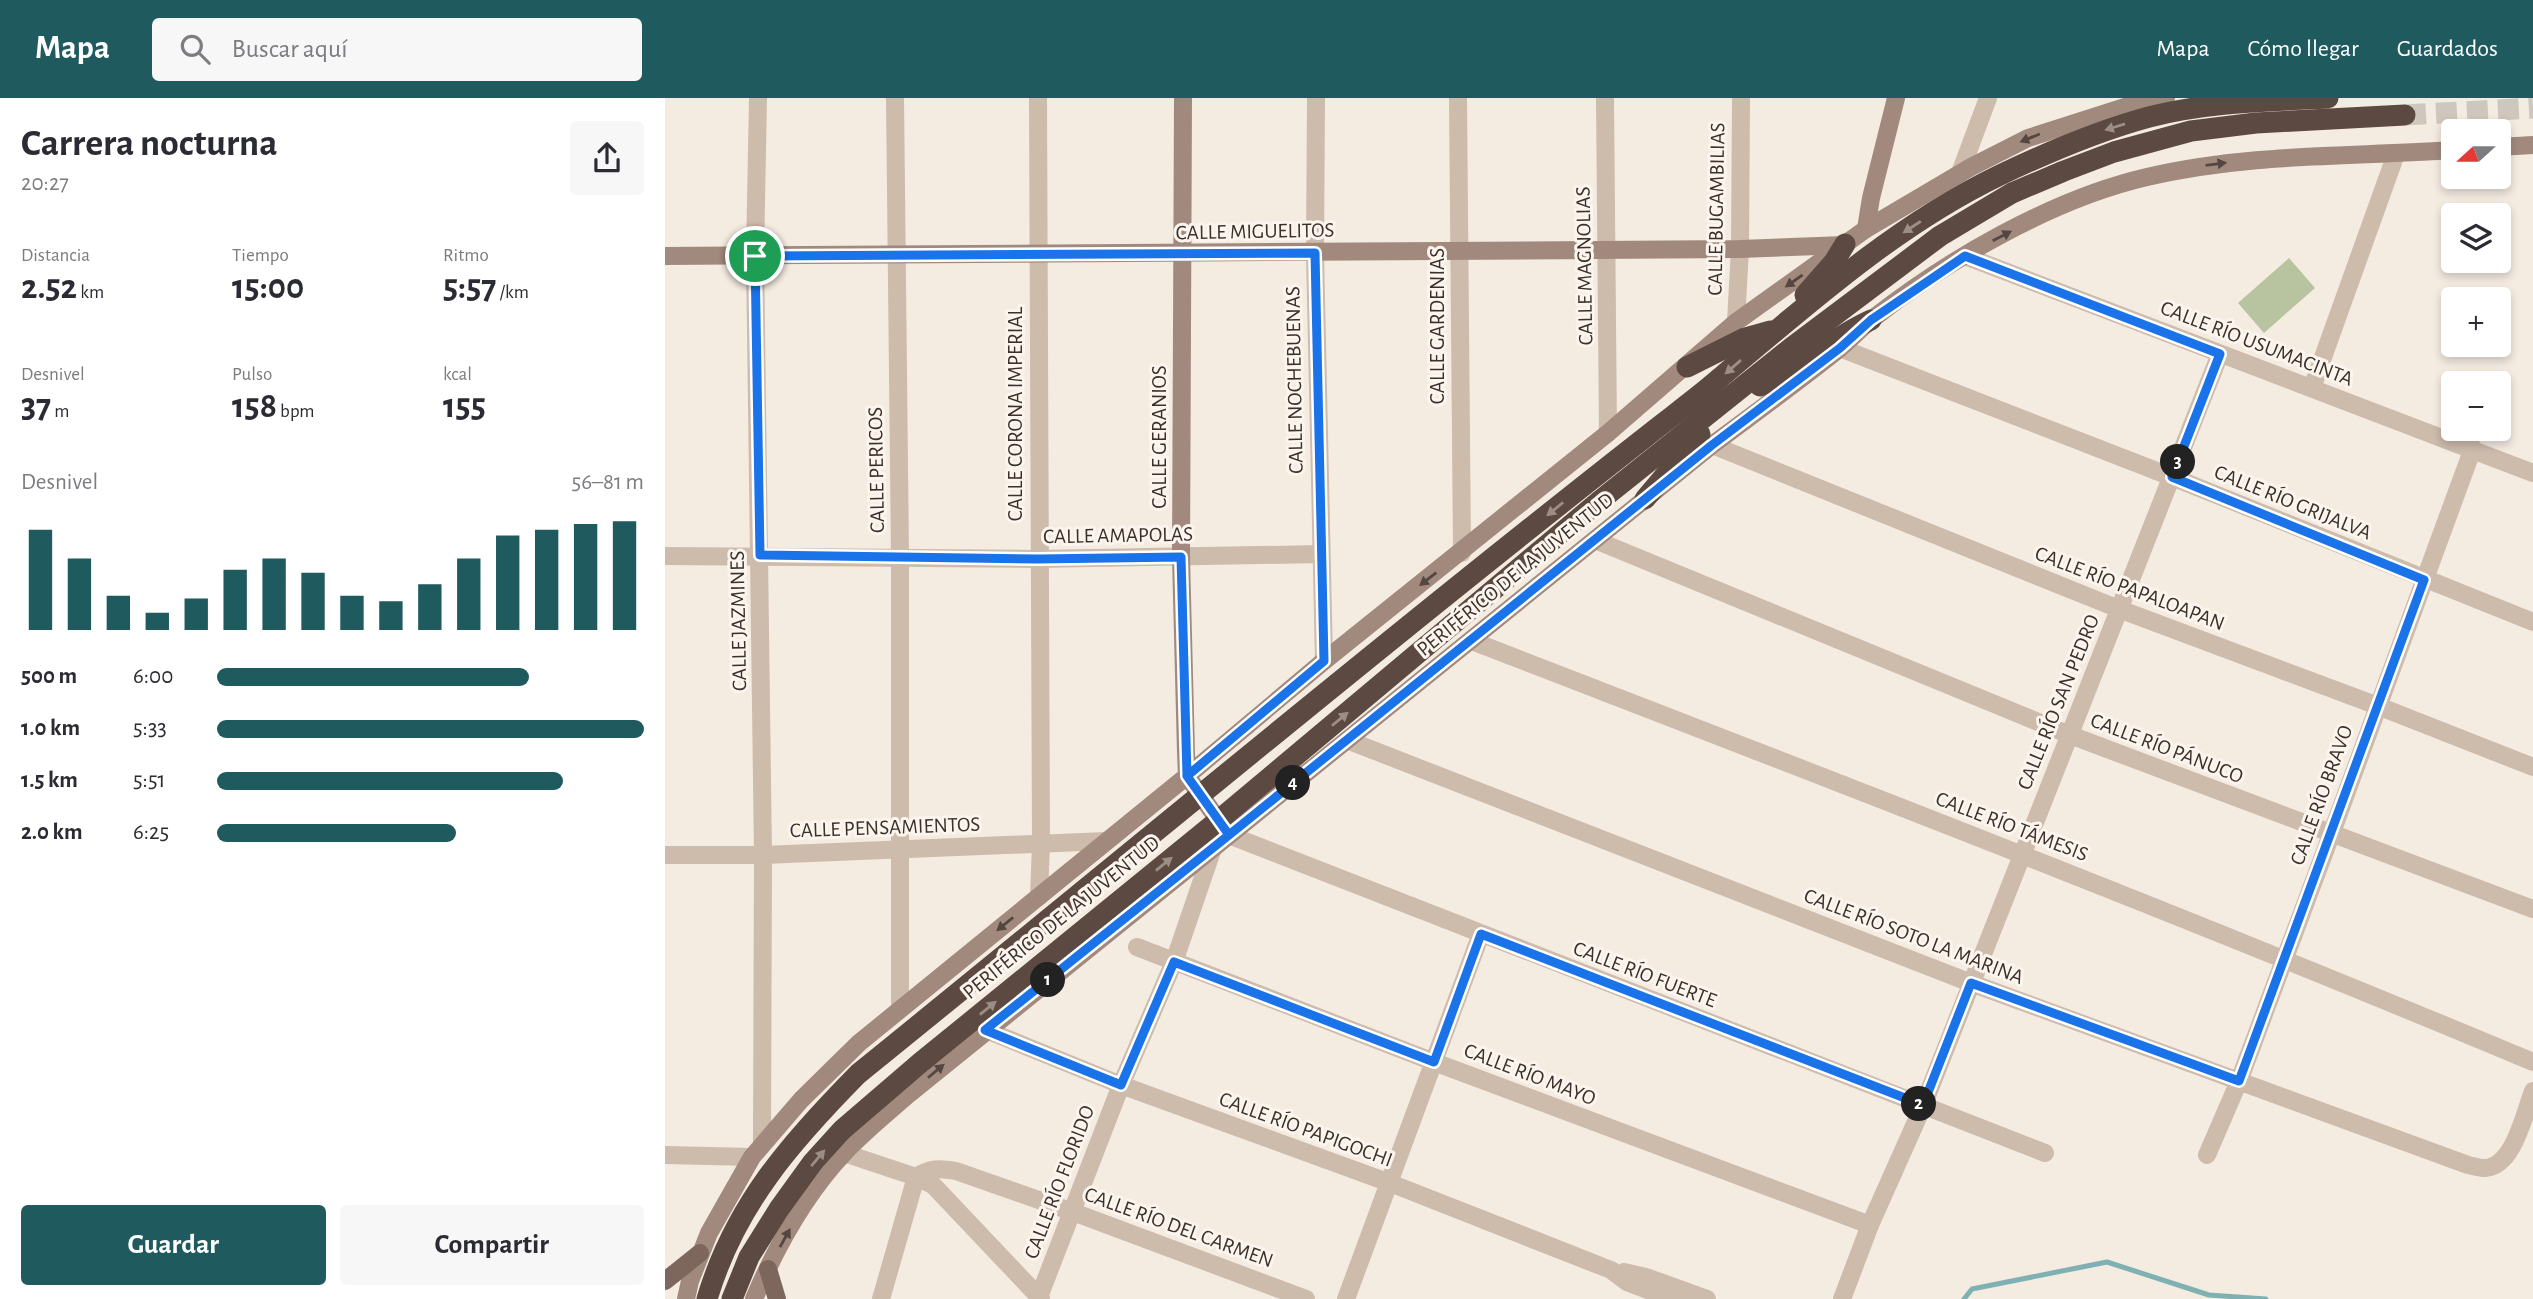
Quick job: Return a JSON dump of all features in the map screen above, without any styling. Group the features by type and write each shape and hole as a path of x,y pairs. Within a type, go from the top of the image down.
{"highway":[{"name":"PERIFÉRICO DE LA JUVENTUD","path":"707,1299 724,1251 751,1201 784,1153 859,1074 1563,502 1719,380 1794,315 1903,233 1958,197 1998,176 2097,133 2151,117 2210,106 2328,98"},
{"name":"PERIFÉRICO DE LA JUVENTUD","path":"731,1299 749,1257 779,1209 813,1162 842,1129 1224,815 1597,503 1791,348 1940,236 2022,188 2114,152 2192,131 2256,123 2405,115"},
{"path":"1794,315 1801,298 1834,262 1845,244"},
{"path":"1732,397 1775,379 1837,338 1871,320"},
{"path":"1687,367 1755,334 1776,330"},
{"path":"1645,499 1695,441 1714,411"}],"main road":[{"name":"CALLE GERANIOS","path":"1183,98 1181,557 1190,780"},
{"path":"1866,229 1896,98"},
{"name":"PERIFÉRICO DE LA JUVENTUD","path":"686,1299 700,1252 709,1233 757,1150 839,1062 1106,841 1190,780 1324,661 1608,433 1736,322 1866,229 1960,173 2028,138 2128,106 2166,98"},
{"path":"2511,146 2533,145"},
{"name":"PERIFÉRICO DE LA JUVENTUD","path":"754,1299 800,1212 824,1176 864,1133 985,1030 1213,848 1227,832 1472,641 1712,445 1840,348 1871,320 1965,256 2059,206 2145,177 2204,165 2268,158 2441,151"},
{"name":"CALLE MIGUELITOS","path":"665,256 1459,252 1740,249 1845,244"},
{"path":"1190,780 1227,832"},
{"path":"665,1281 700,1252"},
{"path":"768,1269 777,1299"}],"street":[{"name":"CALLE JAZMINES","path":"757,1150 763,855 755,256 758,98"},
{"name":"CALLE PERICOS","path":"895,98 900,557 900,1009"},
{"name":"CALLE CORONA IMPERIAL","path":"1038,98 1039,897"},
{"name":"CALLE NOCHEBUENAS","path":"1316,98 1315,253 1324,661"},
{"name":"CALLE GARDENIAS","path":"1458,98 1461,553"},
{"name":"CALLE MAGNOLIAS","path":"1605,98 1608,433"},
{"name":"CALLE BUGAMBILIAS","path":"1736,322 1740,249 1741,98"},
{"path":"1960,173 1988,98"},
{"path":"2312,388 2396,154"},
{"name":"CALLE RÍO USUMACINTA","path":"1965,256 2533,473"},
{"name":"CALLE RÍO GRIJALVA","path":"1840,348 2172,477 2533,622"},
{"name":"CALLE RÍO SAN PEDRO","path":"1842,1299 1870,1225 1923,1105 2220,354"},
{"name":"CALLE RÍO PAPALOAPAN","path":"1712,445 2119,609 2533,767"},
{"name":"CALLE RÍO BRAVO","path":"2207,1155 2239,1081 2332,835 2473,448"},
{"name":"CALLE RÍO PÁNUCO","path":"1595,540 2070,735 2533,909"},
{"name":"CALLE AMAPOLAS","path":"665,556 1038,559 1320,554"},
{"name":"CALLE RÍO TÁMESIS","path":"1472,641 2022,854 2284,958 2533,1062"},
{"name":"CALLE RÍO SOTO LA MARINA","path":"1347,740 1971,983 2468,1165 2484,1168 2503,1160 2510,1151 2533,1091"},
{"name":"CALLE RÍO FUERTE","path":"1227,832 1481,934 2045,1153"},
{"name":"CALLE PENSAMIENTOS","path":"665,855 763,855 1106,841"},
{"name":"CALLE RÍO FLORIDO","path":"1040,1298 1121,1085 1174,962 1213,848"},
{"path":"1346,1299 1481,934"},
{"name":"CALLE RÍO MAYO","path":"1137,947 1434,1062 1870,1225"},
{"name":"CALLE RÍO PAPIGOCHI","path":"985,1030 1121,1085 1390,1183 1611,1270 1646,1277 1707,1299"},
{"path":"665,1155 757,1150"},
{"path":"844,1153 933,1185 1040,1298"},
{"name":"CALLE RÍO DEL CARMEN","path":"916,1177 928,1170 939,1168 955,1171 1306,1299"},
{"path":"881,1299 916,1177"},
{"name":"CALLE RÍO PAPIGOCHI","path":"1611,1270 1627,1282 1671,1299"}],"green space":[{"path":"2289,258 2315,288 2264,333 2238,303"}],"waterway":[{"path":"1964,1299 1972,1289 2107,1262 2209,1295 2266,1299"}],"tunnel":[{"path":"2405,115 2533,108"}],"route":[{"path":"755,256 760,555 1038,559 1181,557 1187,776 1229,835 985,1030 1121,1085 1174,962 1434,1062 1481,934 1923,1105 1971,983 2239,1081 2424,580 2172,477 2220,354 1965,256 1871,320 1840,348 1712,445 1229,835 1192,783 1187,776 1324,661 1315,253 755,256"}]}
